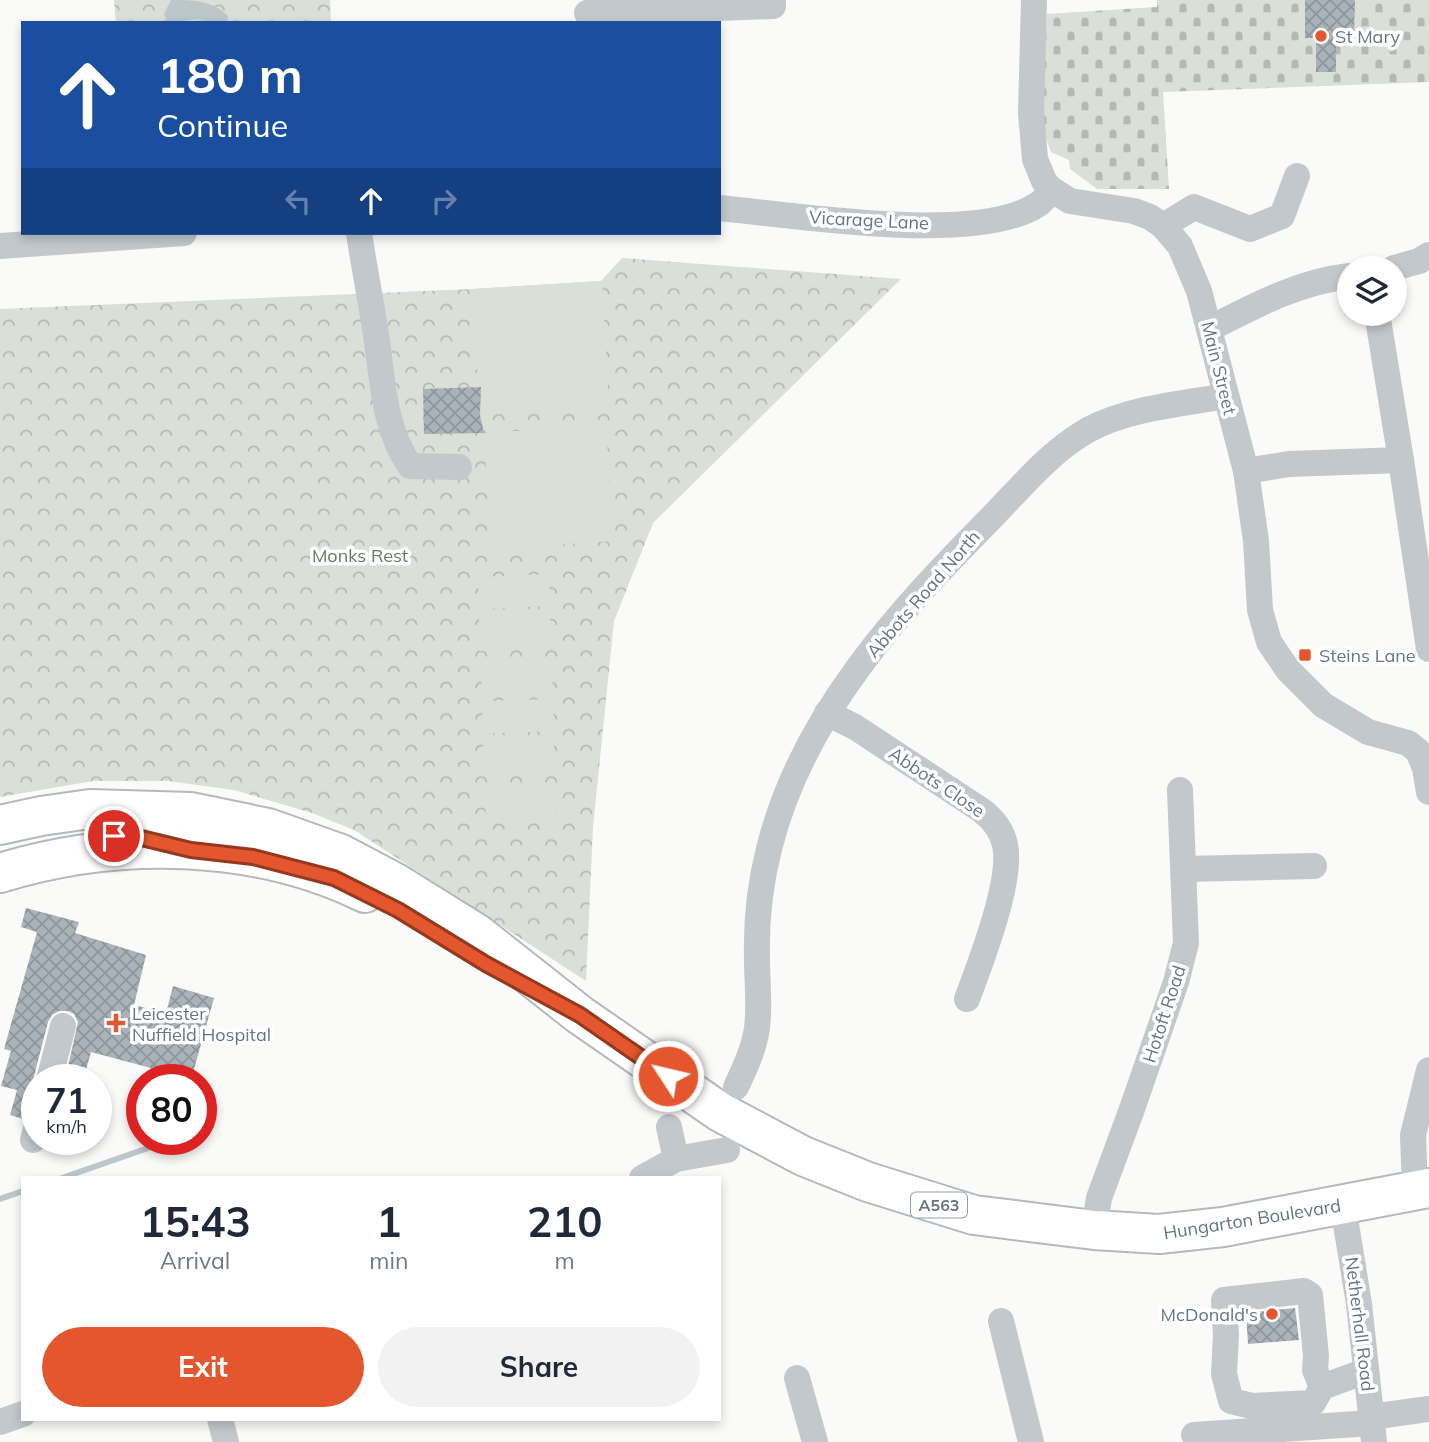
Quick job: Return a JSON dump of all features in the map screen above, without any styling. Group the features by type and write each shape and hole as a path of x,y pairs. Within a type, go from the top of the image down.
{"highway":[{"name":"Hungarton Boulevard","path":"0,825 90,809 191,812 268,828 341,854 397,883 476,933 580,1015 720,1112 803,1157 868,1182 974,1215 1094,1230 1159,1234 1223,1227 1422,1190"},
{"name":"Hungarton Boulevard","path":"0,873 54,859 137,850 191,850 253,857 334,878 398,910 486,964 580,1015"}],"street":[{"path":"1034,0 1031,71 1035,159 1038,170 1051,189"},
{"path":"587,13 644,17 773,3"},
{"path":"1163,226 1194,207 1250,229 1282,216 1297,176"},
{"name":"Vicarage Lane","path":"721,208 898,225 974,223 1028,210 1040,204 1051,189"},
{"name":"Main Street","path":"1051,189 1070,201 1134,211 1150,217 1172,236 1186,258 1199,290 1246,471 1256,541 1260,610 1269,642 1288,670 1324,705 1368,732 1423,746"},
{"path":"0,246 156,235"},
{"path":"359,235 385,402 398,448 410,466 459,467"},
{"path":"1407,264 1429,255"},
{"path":"1209,329 1278,294 1326,278 1337,277"},
{"path":"1379,326 1429,649"},
{"name":"Abbots Road North","path":"736,1087 750,1057 757,1028 758,922 768,851 791,782 827,713 879,640 934,575 1064,446 1112,420 1226,396"},
{"path":"1246,471 1289,464 1401,460"},
{"name":"Abbots Close","path":"827,713 855,727 981,810 1001,832 1007,862 992,927 967,999"},
{"path":"1423,746 1429,792"},
{"name":"Hotoft Road","path":"1094,1230 1099,1198 1176,982 1186,943 1181,790"},
{"path":"0,856 53,843 114,836 133,836 191,850"},
{"path":"1185,869 1314,866"},
{"path":"53,1064 63,1026"},
{"path":"1422,1190 1413,1135 1429,1070"},
{"path":"668,1127 676,1159"},
{"path":"646,1176 676,1159 727,1150"},
{"name":"Netherhall Road","path":"1343,1206 1359,1304 1372,1427"},
{"path":"1322,1387 1315,1370 1310,1296 1304,1291 1224,1300 1226,1334 1234,1345 1237,1365 1231,1401 1252,1406 1312,1403 1322,1387 1366,1371"},
{"path":"1001,1321 1031,1442"},
{"path":"797,1378 815,1442"},
{"path":"1195,1435 1372,1427 1429,1409"},
{"path":"0,1422 21,1415"},
{"path":"221,1421 226,1442"}],"green space":[{"path":"114,0 330,0 331,21 116,21"},
{"path":"1157,0 1429,0 1429,82 1163,92 1169,189 1097,189 1070,169 1069,160 1051,152 1041,125 1047,14 1157,7"},
{"name":"Monks Rest","path":"622,258 901,279 653,523 614,621 593,827 586,981 354,830 312,813 234,790 168,781 93,781 0,797 0,309 601,281"},
{"path":"602,281 609,407 480,415 472,289"},
{"path":"606,425 613,541 491,549 484,433"},
{"path":"549,574 550,606 479,609 478,577"},
{"path":"550,615 551,648 480,651 479,618"},
{"path":"551,657 553,690 482,693 481,660"},
{"path":"553,699 554,731 483,734 482,701"},
{"path":"554,741 555,774 485,777 483,744"},
{"path":"555,783 557,815 486,818 485,786"}],"shaded area":[{"path":"171,0 209,4 228,16 227,21 167,21 164,14"}],"building":[{"name":"St Mary","path":"1305,0 1355,0 1354,34 1336,33 1336,72 1316,72 1316,38 1305,38"},
{"path":"481,387 480,415 484,433 424,434 423,389"},
{"path":"26,908 79,922 75,933 146,955 134,1005 166,1013 173,986 214,998 195,1064 136,1064 91,1052 88,1064 69,1064 78,1022 74,1014 59,1011 52,1015 48,1022 37,1064 21,1064 21,1118 10,1115 17,1090 1,1086 11,1051 4,1049 37,932 21,927"},
{"path":"1295,1308 1299,1340 1248,1344 1246,1313"}],"waterway":[{"path":"68,1176 128,1155"},
{"path":"0,1199 21,1192"}],"place":[{"name":"St Mary","path":"1321,36"},
{"name":"Steins Lane","path":"1305,655"},
{"name":"Leicester Nuffield Hospital","path":"116,1023"},
{"name":"McDonald's","path":"1272,1314"}],"route":[{"path":"114,836 133,836 191,850 253,857 334,878 398,910 486,964 580,1015 668,1076"}]}
